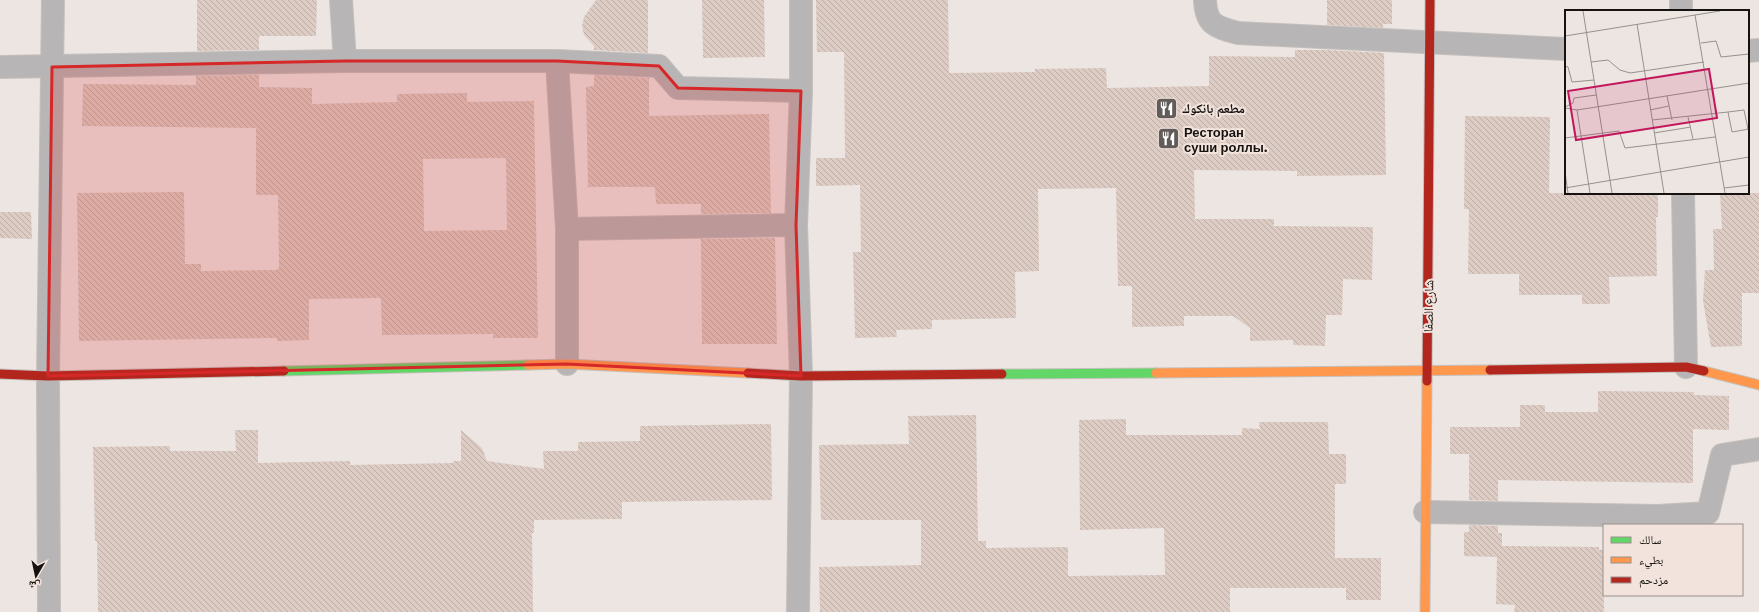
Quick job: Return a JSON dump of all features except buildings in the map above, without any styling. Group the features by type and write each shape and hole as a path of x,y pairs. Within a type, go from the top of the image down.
{"street":[{"path":"49,612 48,376 54,0"},
{"path":"341,0 345,61"},
{"path":"798,612 801,376 796,224 801,91 801,0"},
{"path":"1205,0 1205,10 1209,21 1218,28 1238,33 1565,49"},
{"name":"شارع الصفا","path":"1425,612 1431,43 1430,0"},
{"path":"1749,51 1759,50"},
{"path":"0,67 345,61 556,61 659,66 678,88 801,91"},
{"path":"556,61 567,230 567,364"},
{"path":"1683,194 1686,366"},
{"path":"567,230 796,224"},
{"path":"0,374 48,376 567,364 801,376 1427,371 1686,366 1759,385"},
{"path":"1425,512 1658,516 1708,513 1722,456 1759,449"}],"highlighted area":[{"path":"345,61 557,61 659,66 678,88 801,91 796,225 801,376 567,364 48,376 52,67"}],"traffic: fast":[{"path":"284,371 528,365"},
{"path":"1002,374 1156,373"}],"traffic: slow":[{"path":"528,365 567,364 748,373"},
{"path":"1156,373 1490,370"},
{"path":"1704,371 1759,385"},
{"path":"1425,612 1427,381"}],"traffic: jam":[{"path":"1427,381 1430,0"},
{"path":"1490,370 1686,367 1704,371"},
{"path":"0,374 48,376 284,371"},
{"path":"748,373 801,376 1002,374"}],"place":[{"name":"مطعم بانكوك","path":"1166,108"},
{"name":"Ресторан суши роллы.","path":"1168,139"}]}
